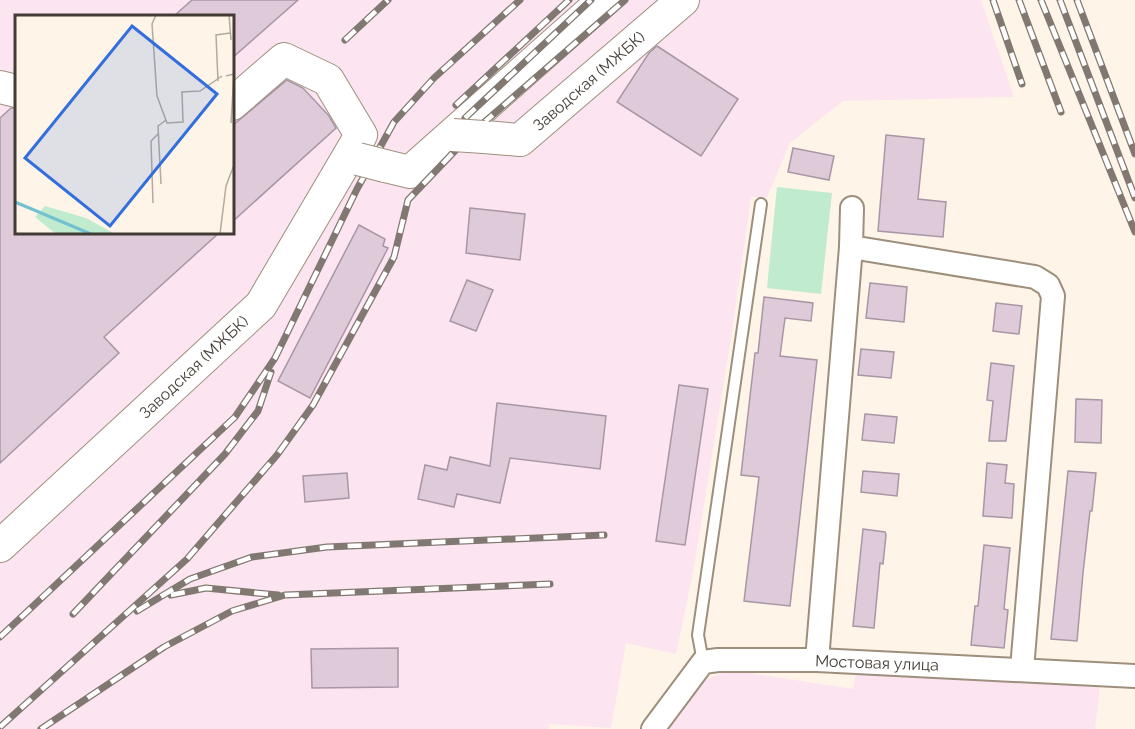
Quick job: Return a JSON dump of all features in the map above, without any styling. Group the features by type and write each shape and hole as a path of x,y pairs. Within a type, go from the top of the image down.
{"street":[{"path":"364,161 410,172 604,0"},
{"name":"Заводская (МЖБК)","path":"452,135 520,140 683,0"},
{"name":"Заводская (МЖБК)","path":"0,546 261,305 364,161 361,135 328,80 284,59 234,102"},
{"path":"0,87 15,91"},
{"path":"817,660 851,247 852,208"},
{"path":"851,247 1035,277 1048,285 1053,296 1022,669"},
{"name":"Мостовая улица","path":"703,662 817,660 1135,676"},
{"path":"653,729 703,662"}],"lane":[{"path":"703,662 698,635 761,204"}],"shaded area":[{"path":"0,0 981,0 1014,97 843,101 790,143 767,197 751,197 694,567 676,654 626,643 611,728 549,724 549,729 0,729"},
{"path":"857,669 1100,686 1095,729 666,729 700,682 730,670 853,689"}],"green space":[{"path":"777,187 832,193 821,294 767,288"}],"building":[{"path":"192,0 298,0 234,56 234,15 175,15"},
{"path":"657,46 738,99 701,156 617,102 649,53"},
{"path":"287,80 303,88 329,116 336,128 234,220 234,124"},
{"path":"11,108 15,108 15,234 218,234 104,337 119,353 0,463 0,118"},
{"path":"886,135 924,139 918,199 946,202 943,237 878,231"},
{"path":"793,148 834,156 829,180 788,172"},
{"path":"470,208 525,214 520,260 466,253"},
{"path":"359,225 385,239 383,246 388,248 310,398 278,381"},
{"path":"467,280 493,290 476,331 450,321"},
{"path":"870,283 907,287 904,322 866,318"},
{"path":"764,297 813,303 811,321 785,318 780,356 817,360 790,606 744,601 759,477 741,475"},
{"path":"996,303 1022,306 1019,334 993,331"},
{"path":"861,349 894,352 891,378 858,375"},
{"path":"991,363 1014,366 1006,441 989,441 993,401 987,400"},
{"path":"679,385 708,389 685,545 656,541"},
{"path":"1076,399 1102,400 1101,443 1075,442"},
{"path":"497,403 606,416 600,469 510,458 500,503 457,494 454,507 418,499 425,465 447,470 450,457 490,466"},
{"path":"865,414 897,417 894,443 862,440"},
{"path":"987,463 1007,465 1005,483 1014,484 1012,518 983,516"},
{"path":"863,471 899,474 897,496 861,492"},
{"path":"1068,471 1096,473 1077,641 1051,639"},
{"path":"347,473 349,498 305,502 303,476"},
{"path":"863,529 885,532 886,535 883,564 880,563 874,628 853,626"},
{"path":"984,545 1010,548 1004,609 1008,610 1004,648 971,645 975,606 978,606"},
{"path":"398,648 398,687 312,688 311,649"}],"railway":[{"path":"345,40 388,0"},
{"path":"0,637 235,417 275,358 357,189 394,122 434,78 520,0"},
{"path":"456,105 569,0"},
{"path":"465,118 591,0"},
{"path":"0,727 187,559 277,455 313,405 394,257 408,200 472,133 625,0"},
{"path":"993,0 1022,84"},
{"path":"1019,0 1061,112"},
{"path":"1041,0 1135,232"},
{"path":"1060,0 1135,198"},
{"path":"1077,0 1135,154"},
{"path":"73,614 225,454 258,411 271,372"},
{"path":"137,611 190,579 252,557 327,547 604,535"},
{"path":"41,729 164,647 232,611 285,595 550,584"},
{"path":"171,595 206,588 278,595"}]}
